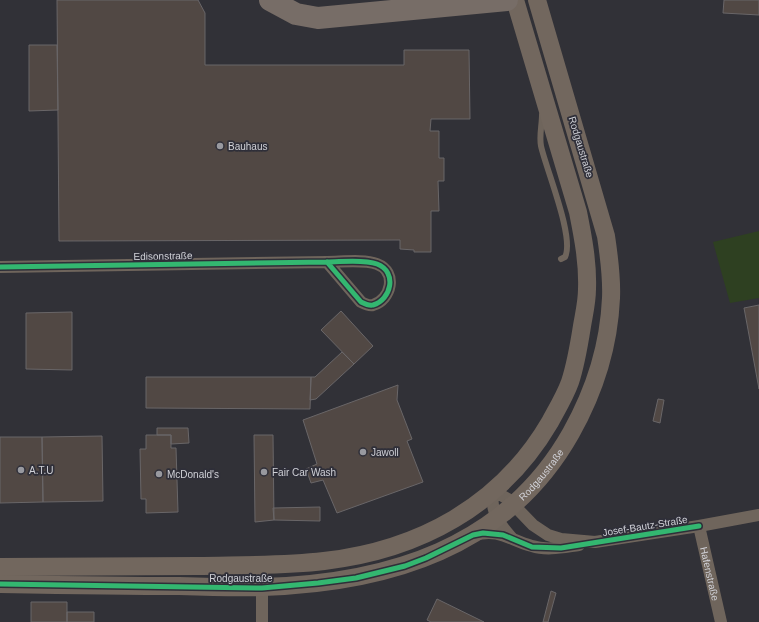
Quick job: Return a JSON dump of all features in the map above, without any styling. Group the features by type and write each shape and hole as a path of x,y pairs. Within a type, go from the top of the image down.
{"highway":[{"path":"270,0 296,14 318,18 507,0"},
{"path":"280,0 292,6 306,10 326,11 392,4 406,0"}],"main road":[{"name":"Rodgaustraße","path":"0,567 262,565 325,562 371,553 419,538 440,528 465,513 493,492 529,453 541,437 570,383 578,352 587,288 585,245 578,212 515,0"},
{"name":"Rodgaustraße","path":"0,584 262,588 326,582 380,573 426,558 473,535 513,505 550,466 562,448 591,394 602,359 611,298 610,266 606,236 537,0"}],"street":[{"name":"Edisonstraße","path":"0,267 327,262 371,262 385,269 391,278 387,293 381,300 373,305 367,305 361,302 327,262"},
{"name":"Josef-Bautz-Straße","path":"493,492 499,494 513,505 533,525 548,535 561,539 595,542 759,515"},
{"path":"493,492 492,501 496,519 511,537"},
{"name":"Hafenstraße","path":"698,526 721,622"},
{"path":"473,535 493,533 511,537 539,548 561,548 595,542"},
{"path":"262,565 262,622"}],"lane":[{"path":"544,95 541,146 563,219 567,247 565,257 561,259"}],"green space":[{"path":"759,231 759,298 730,303 713,242"}],"building":[{"path":"57,0 198,0 205,13 205,65 404,65 404,50 469,50 470,119 431,119 430,131 439,131 439,158 444,158 444,181 438,181 439,211 431,211 431,252 414,252 414,250 400,249 400,240 59,241"},
{"path":"724,0 759,0 759,15 723,13"},
{"path":"29,45 57,45 58,110 29,111"},
{"path":"759,305 759,389 744,308"},
{"path":"341,311 373,346 354,364 321,330"},
{"path":"72,312 72,370 26,369 26,313"},
{"path":"342,352 354,364 316,399 310,400 311,377 315,377"},
{"path":"146,377 311,377 310,409 146,408"},
{"name":"Jawoll","path":"398,385 397,400 412,439 407,441 423,482 337,513 323,480 311,483 306,469 317,464 303,420"},
{"path":"658,399 664,400 660,423 653,421"},
{"path":"157,428 188,428 189,443 171,444 171,435 157,435"},
{"name":"McDonald's","path":"146,435 171,435 171,448 176,448 178,512 146,513 146,499 141,499 140,449 146,449"},
{"name":"Fair Car Wash","path":"254,435 273,435 274,520 255,522"},
{"path":"102,436 103,501 43,502 42,437"},
{"name":"A.T.U","path":"0,437 42,437 43,502 0,503"},
{"path":"320,507 320,521 274,520 273,508"},
{"path":"551,591 556,593 548,622 543,622"},
{"path":"437,599 484,622 431,622 427,620"},
{"path":"31,602 67,602 67,622 31,622"},
{"path":"67,612 94,612 94,622 67,622"}],"cycle path":[{"path":"0,267 352,261 372,262 384,268 388,273 390,279 388,292 384,298 373,305 361,302 327,262"},
{"path":"0,584 262,588 356,578 405,566 426,558 473,535 483,533 503,535 532,547 561,548 699,526"}],"place":[{"name":"Bauhaus","path":"220,146"},
{"name":"Jawoll","path":"363,452"},
{"name":"A.T.U","path":"21,470"},
{"name":"Fair Car Wash","path":"264,472"},
{"name":"McDonald's","path":"159,474"}]}
